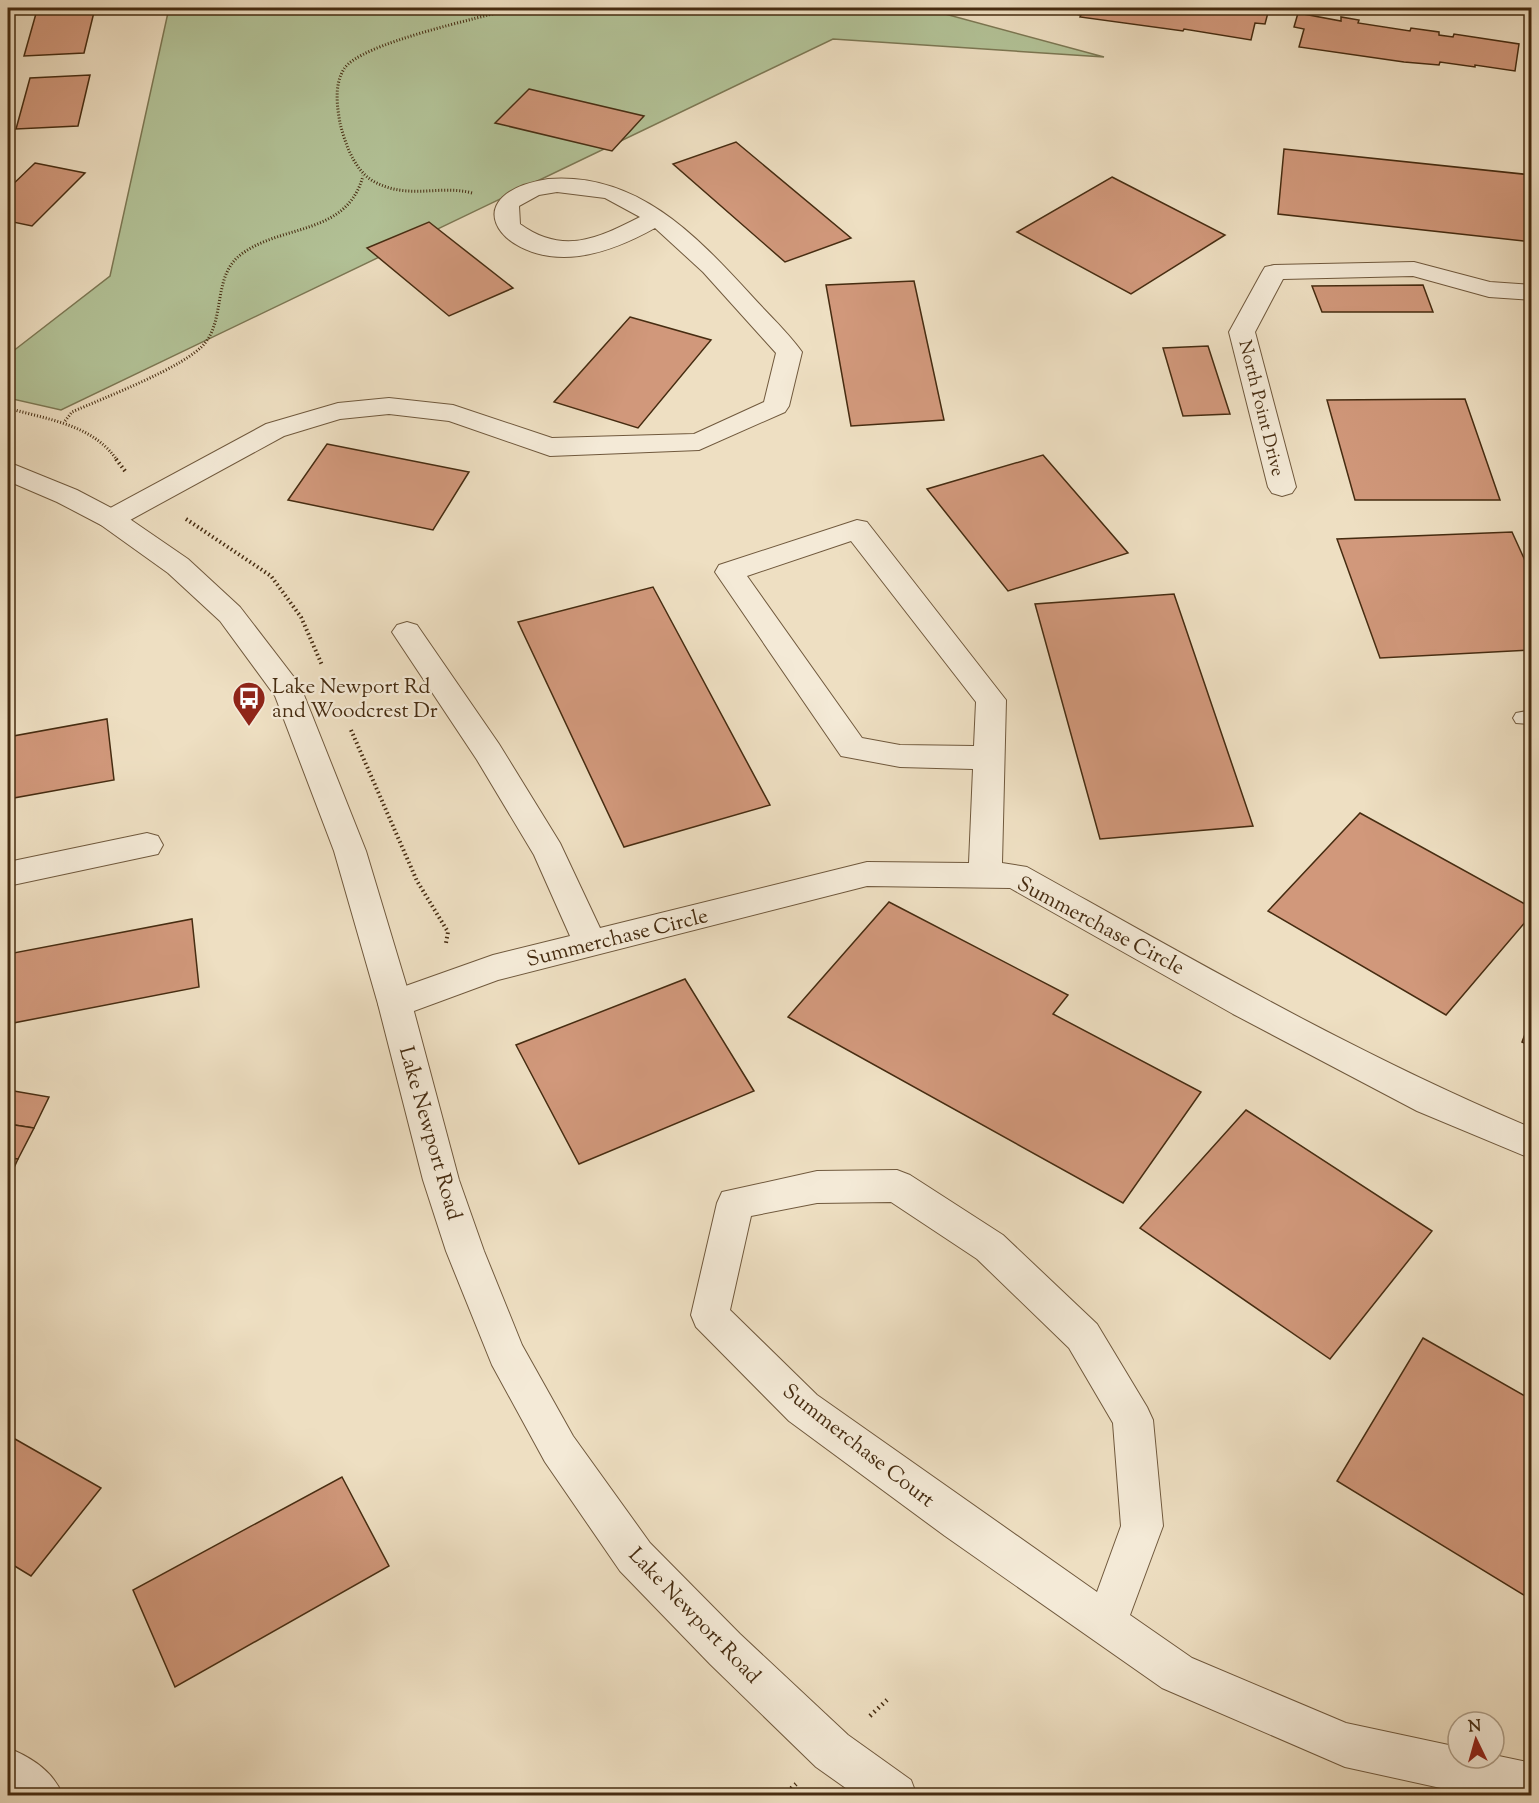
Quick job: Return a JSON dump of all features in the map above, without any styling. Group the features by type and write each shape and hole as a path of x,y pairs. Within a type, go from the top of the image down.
{"street":[{"path":"111,519 275,430 338,411 389,406 453,413 550,447 699,442 776,406 789,352 680,237 656,218 625,198 590,188 557,184 530,189 507,204 508,227 532,244 551,249 596,247 656,218"},
{"name":"North Point Drive","path":"1282,487 1242,332 1274,272 1414,269 1489,289 1532,293"},
{"name":"Lake Newport Road","path":"8,471 67,496 111,519 178,566 231,614 289,693 350,851 395,1004 441,1180 465,1251 506,1353 559,1449 635,1557 725,1649 832,1751 883,1793"},
{"path":"986,876 990,758 991,700 857,529 729,572 852,748 900,756 990,758"},
{"path":"407,632 488,752 549,852 590,943"},
{"path":"8,874 147,845"},
{"name":"Summerchase Circle","path":"395,1004 493,968 867,874 1015,876 1245,1004 1430,1101 1532,1144"},
{"name":"Summerchase Court","path":"1106,1624 1142,1526 1133,1420 1083,1336 990,1247 897,1186 817,1187 735,1203 710,1315 803,1408 1106,1624 1178,1673 1345,1744 1532,1785"},
{"path":"8,1770 41,1796"}],"path":[{"path":"507,204 454,188 424,193 374,182 363,176 356,169 340,119 336,94 344,68 363,54 399,39 515,8"},
{"path":"65,421 72,412 176,363 205,344 215,316 224,274 231,262 243,252 264,242 317,224 337,214 350,204 363,184 363,176"},
{"path":"8,408 65,421 104,444 117,457 134,485 151,496"}],"green space":[{"path":"169,8 923,8 1104,57 833,39 61,410 8,398 8,355 110,276"}],"building":[{"path":"95,8 84,53 24,56 37,10"},
{"path":"1043,8 1269,9 1265,24 1255,23 1251,40 1184,29 1183,31 1080,17 1081,15"},
{"path":"1298,13 1341,21 1341,17 1359,20 1358,23 1410,31 1411,28 1439,32 1439,35 1453,37 1454,34 1519,44 1515,71 1440,62 1439,65 1404,62 1299,47 1304,29 1294,27"},
{"path":"90,75 78,126 16,129 30,78"},
{"path":"529,89 644,116 612,151 495,123"},
{"path":"736,142 851,238 785,262 673,164"},
{"path":"1284,149 1532,175 1532,242 1278,214"},
{"path":"35,163 85,173 32,226 8,221 8,189"},
{"path":"1112,177 1225,235 1131,294 1017,232"},
{"path":"429,222 513,288 449,316 367,248"},
{"path":"914,281 944,420 851,426 826,285"},
{"path":"1423,285 1433,312 1322,312 1312,286"},
{"path":"630,317 711,340 638,428 554,402"},
{"path":"1208,346 1230,414 1183,416 1163,348"},
{"path":"1465,399 1500,500 1355,500 1327,400"},
{"path":"327,444 469,472 433,530 288,500"},
{"path":"1043,455 1128,553 1008,591 927,489"},
{"path":"1512,532 1532,576 1532,650 1380,658 1337,539"},
{"path":"653,587 770,805 624,847 518,622"},
{"path":"1174,594 1253,826 1100,839 1035,604"},
{"path":"107,719 114,780 8,799 8,737"},
{"path":"1360,813 1532,908 1532,914 1446,1015 1268,911"},
{"path":"889,902 1068,995 1053,1014 1201,1092 1123,1203 788,1017"},
{"path":"192,919 199,987 8,1024 8,954"},
{"path":"685,979 754,1091 579,1164 516,1045"},
{"path":"1532,1016 1532,1046 1522,1042"},
{"path":"8,1090 49,1097 34,1128 8,1124"},
{"path":"1246,1110 1432,1231 1330,1359 1140,1228"},
{"path":"8,1124 34,1128 18,1159 8,1158"},
{"path":"8,1158 18,1159 8,1181"},
{"path":"1423,1338 1532,1400 1532,1600 1337,1481"},
{"path":"8,1435 101,1488 31,1576 8,1562"},
{"path":"342,1477 389,1566 175,1687 133,1590"}],"place":[{"name":"Lake Newport Rd and Woodcrest Dr","path":"249,727"}]}
